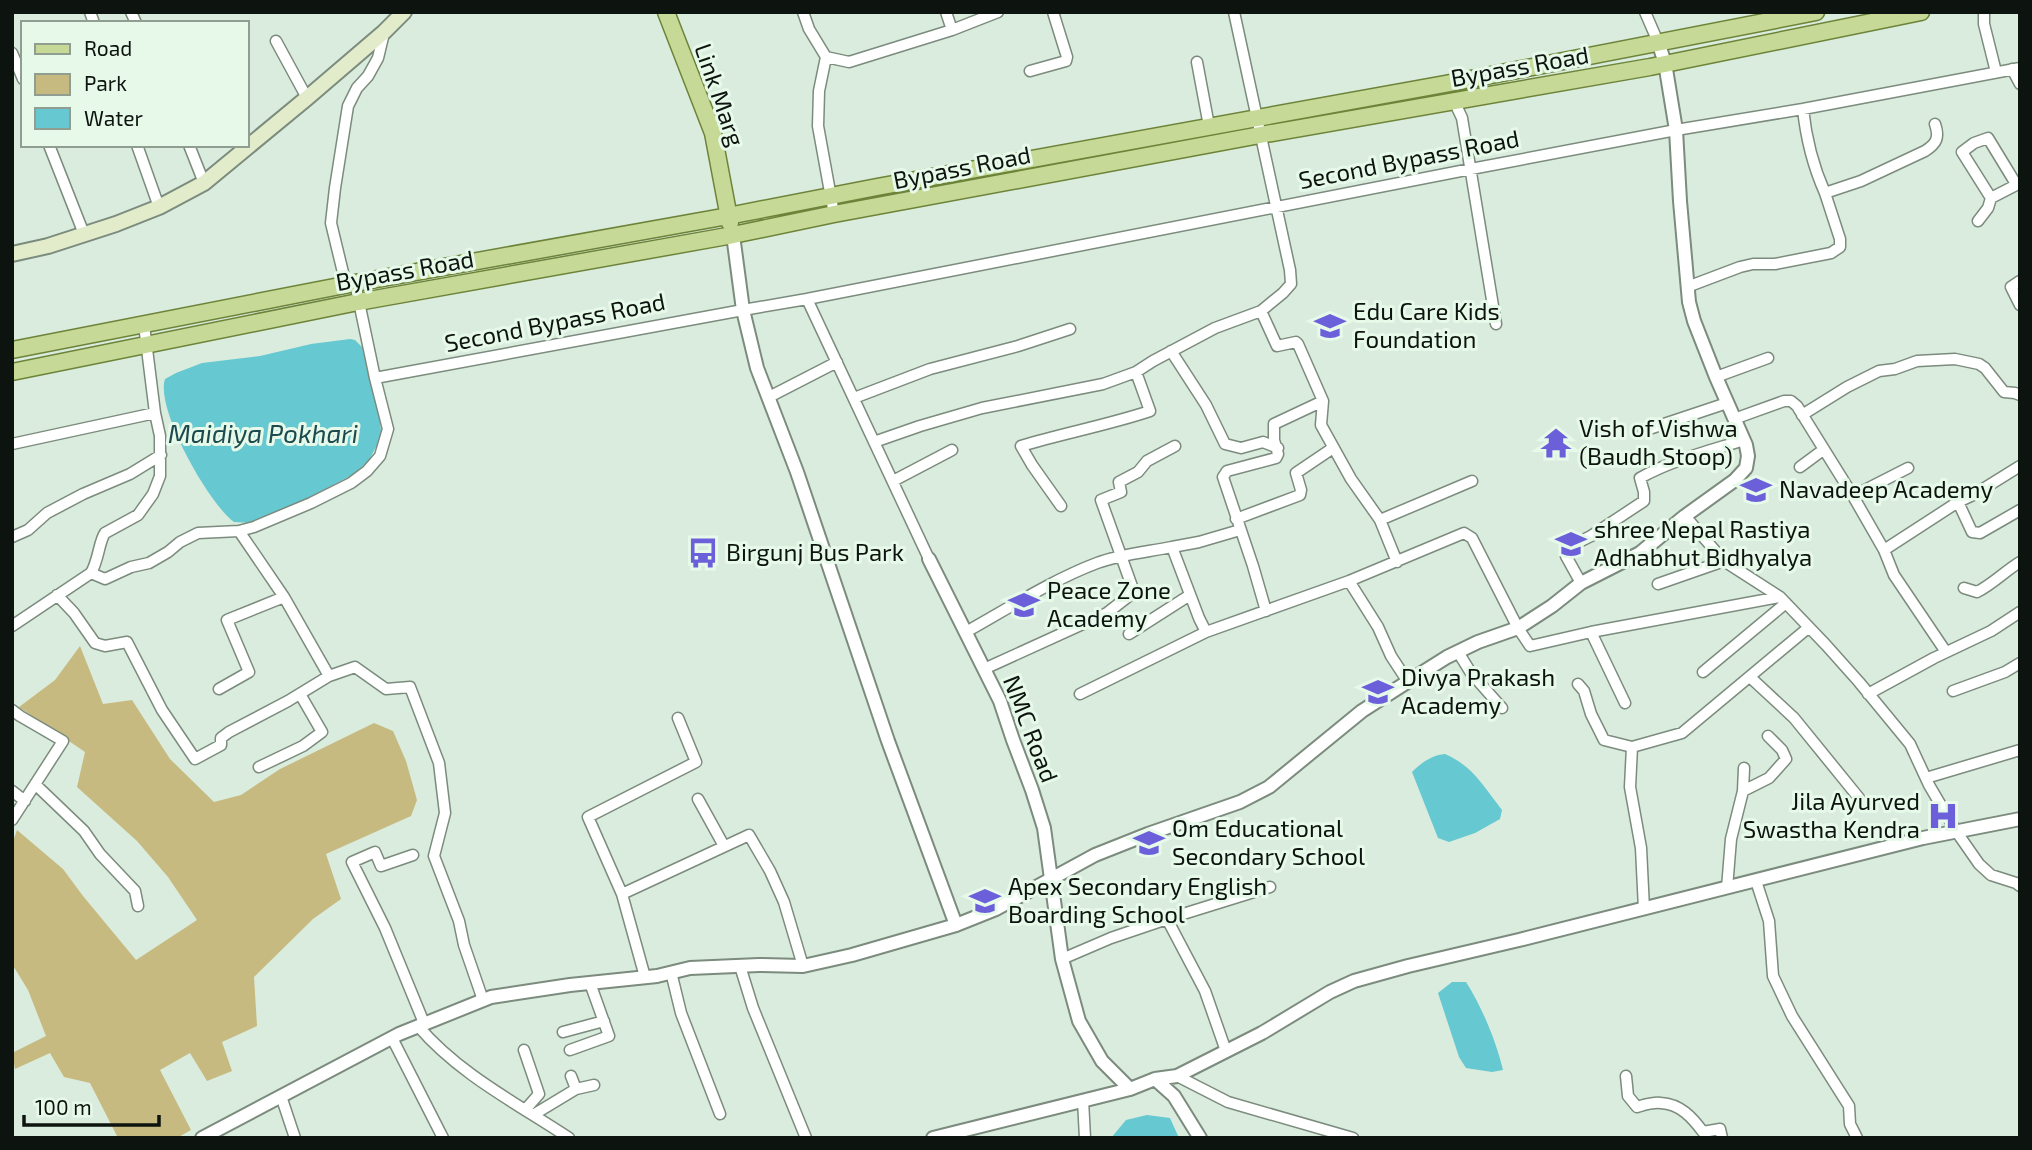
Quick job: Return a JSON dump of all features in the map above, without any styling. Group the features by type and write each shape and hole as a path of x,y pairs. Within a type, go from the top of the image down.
{"main road":[{"name":"Link Marg","path":"666,12 713,133 733,235"},
{"name":"Bypass Road","path":"12,372 358,302 1665,63 1922,12"},
{"name":"Bypass Road","path":"12,349 1813,13"},
{"path":"1812,34 1813,13"},
{"path":"248,147 384,32 399,15"},
{"path":"12,254 48,246 116,224 159,206 204,183 248,147"}],"street":[{"path":"803,12 825,57 819,91 818,126 834,214"},
{"path":"946,12 952,30"},
{"path":"825,57 849,62 952,30 998,12"},
{"path":"1030,71 1066,61 1054,12"},
{"path":"874,442 982,408 1103,384 1136,372 1215,328 1261,311 1291,284 1234,12"},
{"path":"202,1138 343,1062 421,1025 483,1000 526,991 645,977 690,968 803,966 956,925 996,909 1095,855 1240,802 1269,787 1362,711 1458,652 1518,628 1581,583 1640,553 1735,480 1746,468 1748,456 1744,440 1694,321 1689,302 1676,130 1665,63 1645,12"},
{"path":"1984,12 1984,24 1996,72"},
{"path":"91,573 105,579 131,567 149,563 198,533 239,531 254,527 351,483 367,471 380,456 388,429 358,302 331,223 348,106 378,58 384,32"},
{"path":"276,41 307,98"},
{"path":"12,53 21,74"},
{"path":"1196,62 1209,126"},
{"path":"2016,68 2020,84"},
{"name":"Second Bypass Road","path":"375,379 807,299 1676,130 2016,68"},
{"path":"1454,101 1462,118 1496,324"},
{"path":"1687,287 1740,267 1775,264 1831,253 1840,247 1840,239 1805,134 1802,109"},
{"path":"1825,193 1861,181 1925,151 1934,145 1937,138 1935,124"},
{"path":"1978,221 1989,208 1991,198 1962,152 1974,143 1988,138 2018,184 1991,198"},
{"path":"50,147 84,234"},
{"path":"138,147 159,206"},
{"path":"190,147 204,183"},
{"path":"733,235 743,310 757,368 814,522 888,741 956,925"},
{"path":"2020,281 2011,288 2020,305"},
{"name":"NMC Road","path":"807,299 929,559 1000,701 1044,828 1062,958 1079,1021 1102,1061 1130,1089"},
{"path":"1261,311 1277,346 1296,342 1298,344 1322,401 1321,425 1366,503 1380,520 1397,562"},
{"path":"12,626 91,573 100,552 102,537 138,515 153,494 160,476 160,436 144,325"},
{"path":"854,398 930,369 1070,329"},
{"path":"1171,351 1206,405 1225,444 1241,448 1263,442 1278,448"},
{"path":"1716,377 1768,358"},
{"path":"1802,415 1847,387 1880,371 1895,369 1917,360 1955,359 1979,364 2004,392 2020,395"},
{"path":"769,397 837,362"},
{"path":"1061,506 1031,465 1021,446 1150,411 1136,372"},
{"path":"1266,611 1224,473 1276,458 1278,448 1274,440 1274,424 1322,401"},
{"path":"1734,419 1784,401 1791,401 1853,496 1884,551 1894,575 1946,652"},
{"path":"1643,431 1727,403"},
{"path":"12,444 155,413"},
{"path":"1581,583 1566,556 1567,548 1591,536 1644,501 1640,478 1683,460 1744,440"},
{"path":"984,669 1107,613 1134,592 1101,500 1121,492 1119,482 1138,472 1147,461 1175,446"},
{"path":"1236,519 1300,495 1296,473 1333,448"},
{"path":"893,481 952,450"},
{"path":"1800,467 1823,450"},
{"path":"12,537 27,530 47,513 130,474 161,455"},
{"path":"1884,551 1958,502 2020,466"},
{"path":"1853,496 1908,468"},
{"path":"1380,520 1472,481"},
{"path":"1958,502 1972,532 1979,533 2020,510"},
{"path":"1685,516 1724,561 1783,600 1851,673 1910,744 1956,831 1979,864 1991,875 2020,886"},
{"path":"966,632 1097,563 1120,556 1199,542 1240,530"},
{"path":"239,531 284,597 329,676"},
{"path":"1080,694 1206,632 1349,581 1456,536 1467,534 1472,538 1530,646 1591,632 1783,600"},
{"path":"1172,547 1206,632"},
{"path":"1658,584 1724,561"},
{"path":"1964,588 1977,592 2020,562"},
{"path":"1349,581 1378,626 1391,656 1408,681"},
{"path":"57,594 95,643 105,646 127,642 162,710 195,759 221,745 221,738 229,732 329,676 355,667 386,689 410,687 439,764 445,813 434,856 459,921 464,945 483,1000"},
{"path":"1129,634 1190,595"},
{"path":"219,689 249,672 227,620 284,597"},
{"path":"1703,673 1783,600"},
{"path":"1868,694 1991,631 2020,612"},
{"path":"1578,684 1584,691 1591,714 1604,740 1632,747 1682,733 1808,628"},
{"path":"1591,632 1625,702"},
{"path":"1458,652 1471,673 1502,708"},
{"path":"1953,691 2004,672 2020,663"},
{"path":"1751,678 1794,718 1859,798"},
{"path":"259,767 303,746 322,732 300,694"},
{"path":"12,710 63,741 12,820"},
{"path":"645,977 622,894 588,817 696,762 678,718"},
{"path":"1743,791 1769,778 1786,759 1782,750 1768,736"},
{"path":"1632,747 1630,787 1641,848 1644,909"},
{"path":"1926,778 2020,750"},
{"path":"1727,888 1731,839 1743,791 1744,768"},
{"path":"36,785 84,831 100,854 135,891 138,906"},
{"path":"12,791 25,801"},
{"path":"698,799 724,846"},
{"path":"933,1138 1130,1089 1155,1079 1177,1076 1262,1033 1330,992 1354,981 1956,831 2020,819"},
{"path":"622,894 749,835 784,902 803,966"},
{"path":"413,855 381,866 375,852 352,862 385,929 421,1025 448,1057 496,1093 569,1138"},
{"path":"1756,881 1769,922 1773,976 1792,1016 1849,1106 1850,1124 1857,1138"},
{"path":"1062,958 1111,938 1270,887"},
{"path":"1167,919 1205,991 1226,1051"},
{"path":"740,966 753,1008 806,1138"},
{"path":"671,972 681,1013 720,1114"},
{"path":"570,1050 609,1036 590,983"},
{"path":"563,1032 604,1021"},
{"path":"392,1038 443,1138"},
{"path":"524,1050 539,1094 529,1112"},
{"path":"572,1076 576,1089"},
{"path":"1177,1076 1228,1102 1353,1138"},
{"path":"1626,1076 1628,1096 1637,1107 1661,1103 1679,1109 1691,1115 1703,1132 1720,1129 1722,1138"},
{"path":"1155,1079 1174,1096 1200,1138"},
{"path":"529,1112 576,1089 594,1085"},
{"path":"281,1096 295,1138"},
{"path":"1083,1100 1085,1138"}],"green space":[{"path":"80,646 103,704 132,700 170,759 214,802 241,795 280,769 374,723 393,731 406,761 417,800 411,816 326,854 341,899 313,919 254,977 257,1026 222,1042 232,1071 207,1081 190,1053 160,1070 191,1130 177,1138 118,1138 90,1083 64,1077 50,1053 15,1069 12,1053 46,1036 28,990 12,964 12,844 17,830 63,869 136,960 197,920 168,877 137,841 77,787 85,752 19,707 55,680"}],"water":[{"name":"Maidiya Pokhari","path":"350,339 362,347 379,415 381,431 369,460 354,474 272,517 251,523 234,522 211,496 186,455 168,411 164,393 165,379 202,363 260,356 311,344"},
{"path":"1445,754 1471,771 1502,810 1500,819 1475,833 1449,842 1438,838 1412,772 1427,760"},
{"path":"1452,982 1466,982 1472,992 1488,1024 1503,1070 1492,1072 1466,1068 1459,1057 1438,993"},
{"path":"1147,1115 1170,1118 1179,1138 1111,1138 1126,1120"}],"place":[{"name":"Edu Care Kids Foundation","path":"1330,326"},
{"name":"Vish of Vishwa (Baudh Stoop)","path":"1556,443"},
{"name":"Navadeep Academy","path":"1756,490"},
{"name":"shree Nepal Rastiya Adhabhut Bidhyalya","path":"1571,544"},
{"name":"Birgunj Bus Park","path":"703,553"},
{"name":"Peace Zone Academy","path":"1024,605"},
{"name":"Divya Prakash Academy","path":"1378,692"},
{"name":"Jila Ayurved Swastha Kendra","path":"1943,816"},
{"name":"Om Educational Secondary School","path":"1149,843"},
{"name":"Apex Secondary English Boarding School","path":"985,901"}]}
